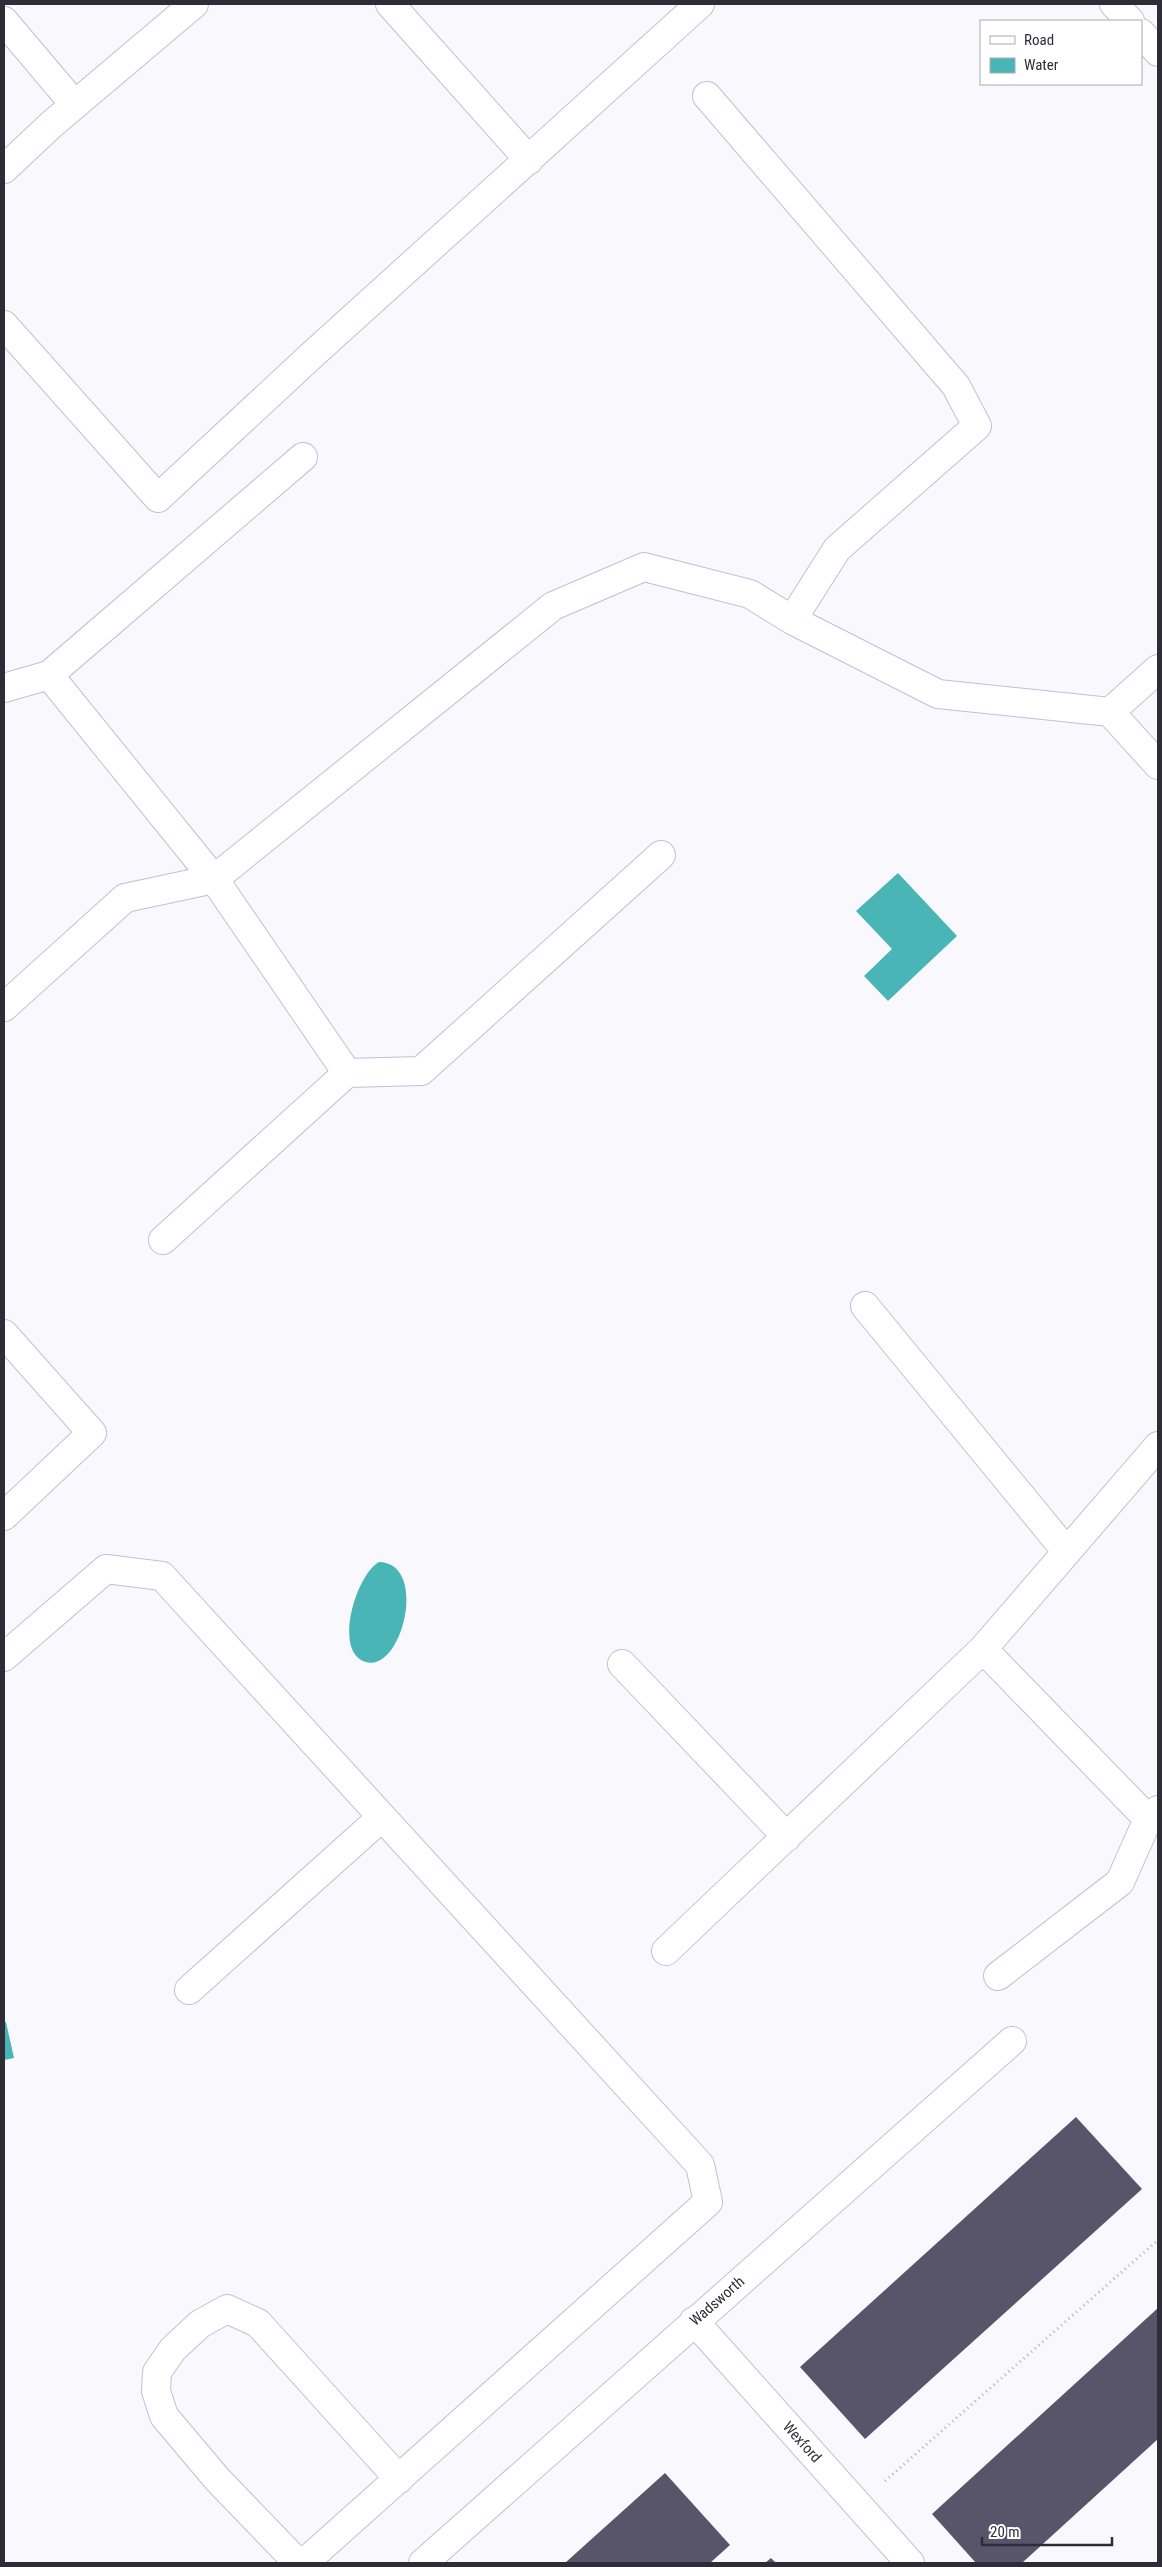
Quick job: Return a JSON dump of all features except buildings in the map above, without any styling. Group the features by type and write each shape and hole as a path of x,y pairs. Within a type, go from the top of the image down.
{"street":[{"path":"4,169 75,105 194,4"},
{"path":"390,4 529,160"},
{"path":"4,324 158,498 312,355 700,4"},
{"path":"1114,4 1129,20"},
{"path":"4,21 75,105"},
{"path":"707,96 956,386 977,426 837,549 792,620"},
{"path":"4,688 49,675 303,457"},
{"path":"4,1007 125,898 214,879 553,606 644,567 750,594 792,620 938,694 1110,712 1158,765"},
{"path":"1110,712 1158,669"},
{"path":"49,675 214,879 347,1073"},
{"path":"163,1240 347,1073 421,1071 661,855"},
{"path":"865,1306 1067,1552"},
{"path":"4,1334 92,1433 4,1516"},
{"path":"666,1951 983,1648 1158,1446"},
{"path":"4,1657 106,1569 162,1576 700,2165 708,2202 304,2563"},
{"path":"983,1648 1153,1814 1120,1882 998,1976"},
{"path":"622,1664 787,1837"},
{"path":"189,1990 382,1816"},
{"name":"Wadsworth","path":"423,2563 694,2321 1012,2042"},
{"path":"298,2563 218,2480 164,2416 156,2391 157,2372 173,2349 200,2324 228,2309 258,2323 399,2479"},
{"name":"Wexford","path":"694,2321 910,2563"}],"path":[{"path":"858,2505 1158,2240"}],"water":[{"path":"898,873 957,936 888,1001 864,976 892,949 856,911"},
{"path":"379,1562 395,1567 404,1581 406,1599 404,1620 398,1639 388,1654 375,1662 361,1660 353,1652 349,1626 352,1610 363,1580"},
{"path":"4,2022 6,2022 14,2058 4,2060"}]}
